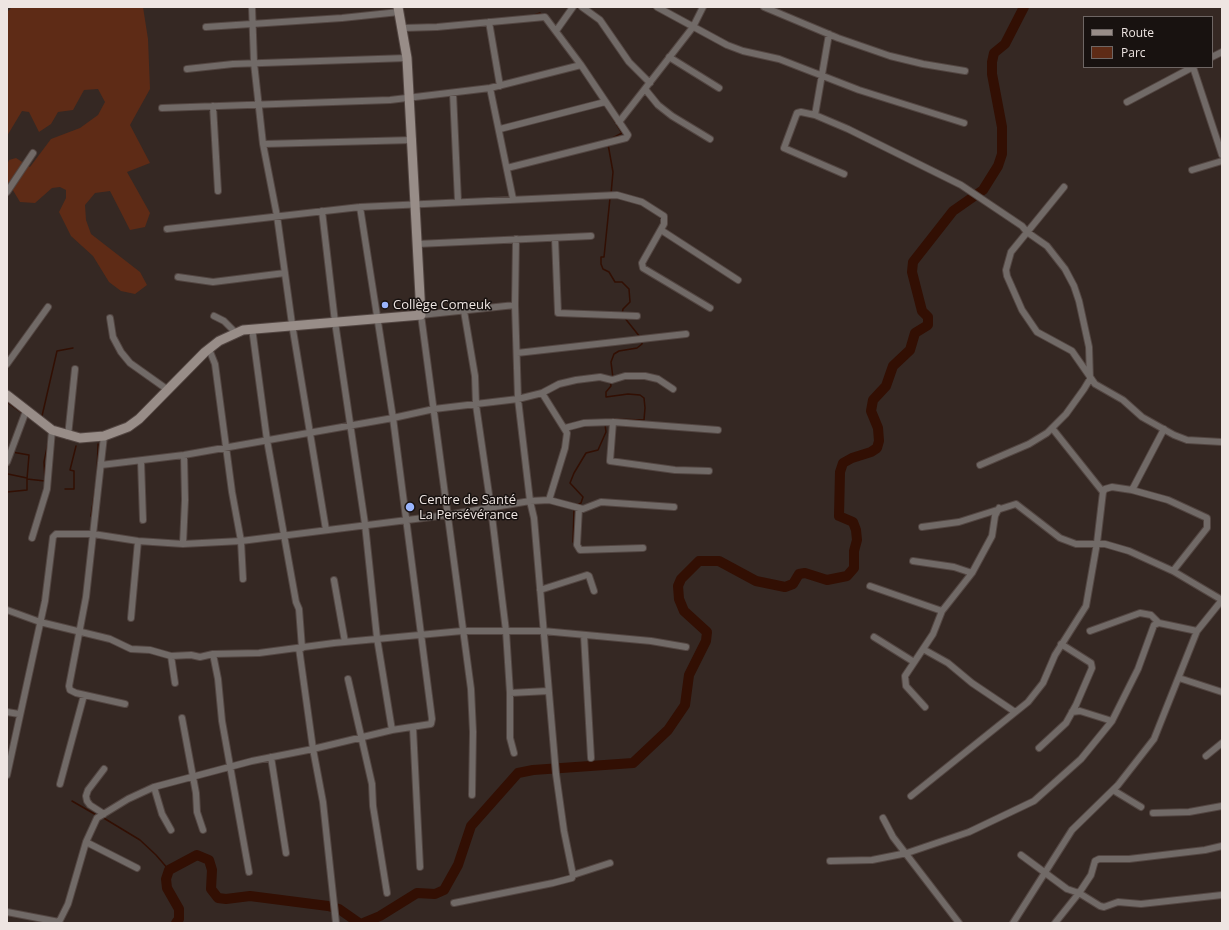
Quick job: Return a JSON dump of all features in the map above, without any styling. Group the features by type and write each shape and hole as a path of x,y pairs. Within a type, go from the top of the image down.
{"main road":[{"path":"7,395 52,430 68,436 80,438 104,436 122,429 139,419 209,349 219,341 236,333 252,328 292,324 421,315 413,140 407,58 403,28 398,9"}],"street":[{"path":"252,7 251,23 254,63 263,144 277,216 292,324 326,530"},
{"path":"556,31 572,7"},
{"path":"582,7 600,20 629,62 650,83"},
{"path":"657,7 732,47 779,59 859,90 964,123"},
{"path":"619,122 692,27 703,7"},
{"path":"764,7 829,34 890,56 923,64 965,71"},
{"path":"206,27 342,18 398,9"},
{"path":"403,28 489,22 541,16 548,19 628,135 626,138 507,168"},
{"path":"489,22 500,86"},
{"path":"815,115 820,76 829,34"},
{"path":"1213,56 1222,52"},
{"path":"188,69 254,63 407,58"},
{"path":"669,58 719,88"},
{"path":"162,108 367,102 410,98 490,88 581,65"},
{"path":"1127,102 1191,68"},
{"path":"1193,68 1222,155"},
{"path":"490,88 500,129 513,199"},
{"path":"645,89 658,105 672,116 710,139"},
{"path":"452,93 458,201"},
{"path":"500,129 605,102"},
{"path":"213,106 218,191"},
{"path":"844,174 784,148 798,113 801,112 815,115 881,144 972,192 1022,226 1027,232 1038,239 1055,255 1074,286 1087,339 1090,379 1075,403 1052,428 1029,444 980,465"},
{"path":"263,144 413,140"},
{"path":"7,192 33,153"},
{"path":"1192,170 1222,161"},
{"path":"1064,187 1011,252 1006,270 1009,284 1033,327 1044,337 1064,345 1072,351 1090,379 1095,384 1123,400 1142,417 1187,440 1222,442"},
{"path":"167,229 360,207 458,201 625,196 650,206 664,216 664,224 642,266 710,308"},
{"path":"7,912 59,922 68,904 86,842 97,818 128,799 154,787 230,766 313,749 392,730 432,724 393,418 360,207"},
{"path":"322,211 335,322 365,524 377,638 392,730"},
{"path":"661,230 738,280"},
{"path":"417,244 591,236"},
{"path":"555,238 558,313 637,316"},
{"path":"516,240 515,305 518,399 530,501 534,518 554,759 564,831 573,875"},
{"path":"178,277 213,282 285,273"},
{"path":"472,795 473,724 471,689 462,631 421,315 515,305"},
{"path":"7,364 48,307"},
{"path":"464,311 475,376 476,405 491,508 506,631 510,693 510,738 514,753"},
{"path":"214,316 224,321 236,333"},
{"path":"110,318 113,337 121,352 130,363 168,390"},
{"path":"252,328 267,440 296,602 299,608 302,624 300,635 301,648 313,749 324,810 336,923"},
{"path":"517,353 686,334"},
{"path":"209,349 215,364 226,447 242,541 243,579"},
{"path":"68,436 76,369"},
{"path":"101,465 141,461 226,447 393,418 434,409 518,399 542,393 559,384 576,380 600,377 612,380 625,376 645,376 658,379 673,389"},
{"path":"542,393 565,428 567,434 565,448 548,500"},
{"path":"7,462 26,411"},
{"path":"565,428 584,423 613,422 718,430"},
{"path":"613,422 610,461 675,470 709,471"},
{"path":"1052,428 1103,492"},
{"path":"1132,490 1164,429"},
{"path":"32,538 47,489 52,430"},
{"path":"104,436 86,597 69,686 70,690 126,704"},
{"path":"183,544 185,494 184,454"},
{"path":"141,461 143,520"},
{"path":"911,796 1028,702 1043,683 1060,644 1076,624 1086,606 1097,543 1103,492 1108,488 1132,490 1168,500 1207,518 1207,528 1173,571"},
{"path":"7,775 40,622 54,535 58,533 93,534 138,541 183,544 242,541 365,524 447,515 530,501 548,500 578,508 586,508 602,502 674,507"},
{"path":"922,527 959,522 999,508 1016,504 1060,538 1076,544 1097,543 1117,546 1173,571 1222,600 1197,631 1154,739 1112,790 1074,827 1013,923"},
{"path":"578,508 578,545 580,550 643,548"},
{"path":"925,707 904,682 905,676 933,634 942,610 972,573 992,536 995,516 999,508"},
{"path":"131,618 138,541"},
{"path":"913,561 954,567 972,573"},
{"path":"540,590 587,575 589,576 594,591"},
{"path":"334,580 345,642"},
{"path":"870,586 942,610"},
{"path":"7,610 40,622 110,638 131,649 150,650 171,656 191,655 200,657 213,654 259,653 377,638 462,631 543,631 686,646"},
{"path":"1090,631 1140,613 1151,615 1159,623 1197,631"},
{"path":"830,861 872,860 907,853 969,832 1034,801 1081,759 1112,721 1138,669 1154,625 1159,623"},
{"path":"584,635 591,758"},
{"path":"874,637 914,662"},
{"path":"1039,748 1066,722 1076,705 1092,666 1073,651 1060,644"},
{"path":"923,649 948,663 972,683 1015,712"},
{"path":"213,654 230,766 249,872"},
{"path":"171,656 175,683"},
{"path":"1179,678 1222,692"},
{"path":"348,679 372,784 373,806 387,893"},
{"path":"510,693 548,691"},
{"path":"60,784 84,694"},
{"path":"7,712 19,714"},
{"path":"1072,712 1080,712 1112,721"},
{"path":"182,718 197,812 203,830"},
{"path":"413,728 420,867"},
{"path":"1206,756 1222,743"},
{"path":"271,757 286,853"},
{"path":"104,769 88,790 86,796 90,805 104,814"},
{"path":"154,787 162,814 171,830"},
{"path":"1112,790 1141,807"},
{"path":"1153,813 1189,812 1222,806"},
{"path":"883,818 894,837 928,884 959,923"},
{"path":"86,842 137,868"},
{"path":"1055,923 1079,893 1091,875 1095,861 1099,859 1129,859 1204,850 1222,846"},
{"path":"1021,855 1067,888 1104,907 1118,902 1142,904 1222,895"},
{"path":"454,903 553,883 572,878 573,875 610,863"}],"green space":[{"path":"12,7 143,7 148,39 150,89 130,125 150,163 127,172 150,213 145,227 130,230 110,191 95,193 85,205 86,220 91,234 140,272 147,285 135,294 121,291 109,282 93,256 71,236 59,212 66,198 66,190 60,187 52,188 35,203 20,202 8,182 7,165 9,160 16,158 30,167 51,139 80,128 98,115 105,102 98,89 84,90 73,110 58,112 51,124 39,132 29,112 22,111 7,136 7,12"}],"waterway":[{"path":"363,923 380,916 417,893 435,894 444,890 458,865 471,826 518,773 533,770 633,763 668,730 685,705 689,675 706,641 707,632 684,611 679,599 678,586 681,579 699,561 719,561 756,581 785,587 793,584 799,574 805,573 827,580 847,576 854,568 854,551 857,540 856,530 853,522 839,516 840,472 843,463 852,458 871,452 877,448 879,441 878,428 871,411 873,400 886,386 893,366 910,350 915,333 928,325 928,317 922,311 912,272 913,262 953,211 983,190 998,166 1002,154 1002,127 992,74 992,62 994,53 1005,44 1024,7"},
{"path":"534,15 540,13 543,16"},
{"path":"554,34 559,41"},
{"path":"604,104 622,133 607,141"},
{"path":"608,144 613,172 611,194"},
{"path":"610,198 604,257 601,257 601,264 603,269 609,272 615,282 622,282 629,289 630,302 623,309 622,314"},
{"path":"624,317 640,337"},
{"path":"613,378 611,362 614,354 619,351 637,348 642,344 642,341"},
{"path":"42,416 57,351 73,348"},
{"path":"610,381 611,386 606,392 606,397 628,394 640,395 644,398 645,408 644,420 612,419"},
{"path":"7,402 22,413"},
{"path":"25,415 34,421"},
{"path":"577,505 581,503 583,497 570,483 586,453 598,450 606,432 605,424"},
{"path":"12,452 29,455 27,479 45,481 44,462 48,443"},
{"path":"91,516 97,476 98,444"},
{"path":"65,489 74,489 74,471 70,470 76,446"},
{"path":"7,492 27,490 27,478 8,474"},
{"path":"573,542 574,509"},
{"path":"72,801 98,816"},
{"path":"102,817 140,840 169,870"},
{"path":"176,923 179,919 179,909 167,888 166,879 169,870 197,855 209,860 212,870 211,889 218,898 226,899 250,896 328,906 339,909 359,923"}],"place":[{"name":"Collège Comeuk","path":"385,305"},
{"name":"Centre de Santé La Persévérance","path":"410,507"}]}
